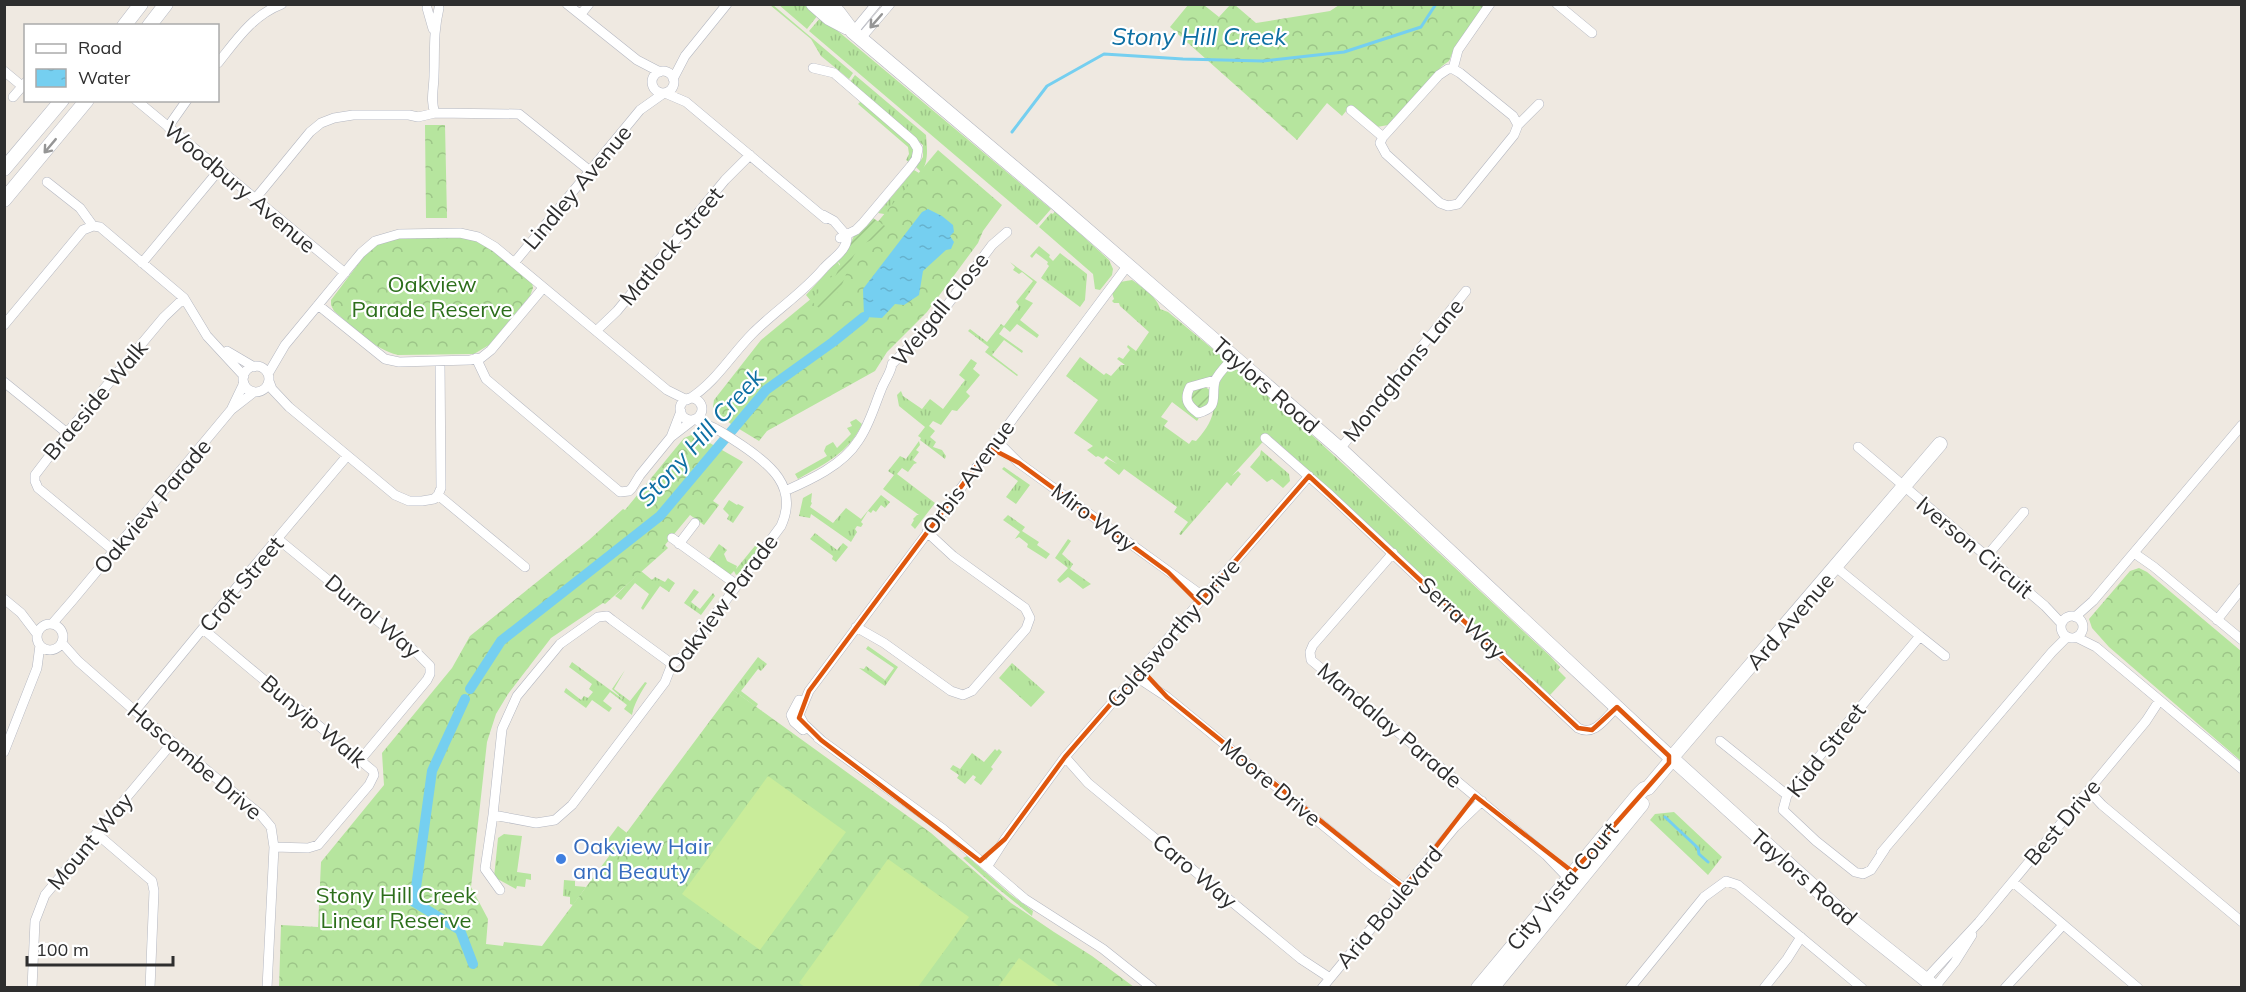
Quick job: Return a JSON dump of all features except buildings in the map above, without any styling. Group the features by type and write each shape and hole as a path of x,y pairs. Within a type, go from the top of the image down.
{"street":[{"path":"151,24 166,4"},
{"path":"219,62 253,21 264,12 282,4"},
{"path":"567,4 580,10 637,60 670,74 686,102"},
{"path":"580,10 589,4"},
{"path":"652,83 655,75 685,56 728,4"},
{"name":"Taylors Road","path":"813,4 829,18 855,33 1340,449 1672,759 1847,917 1932,984"},
{"name":"Taylors Road","path":"829,4 855,33"},
{"path":"855,33 876,4"},
{"path":"855,33 891,4"},
{"path":"1453,69 1458,50 1490,4"},
{"path":"1557,4 1592,33"},
{"path":"125,24 137,6"},
{"path":"424,6 433,10 442,6"},
{"path":"424,6 434,31"},
{"path":"435,109 434,31 442,6"},
{"path":"665,93 672,89 685,56"},
{"path":"637,60 658,92 686,102 823,215 834,221 844,237 845,247 807,287 755,330 713,380 682,403 671,437"},
{"path":"813,68 834,73 913,141 918,149 916,159 873,212 860,227 844,237"},
{"path":"1518,125 1514,116 1453,69 1443,71 1439,75 1380,143 1386,154 1440,203 1448,207 1458,204 1514,135 1518,125 1539,104"},
{"path":"4,71 24,84 13,97"},
{"name":"Lindley Avenue","path":"513,263 640,110 652,83"},
{"name":"Lindley Avenue","path":"640,110 665,93"},
{"path":"4,169 60,102"},
{"path":"4,200 85,102"},
{"name":"Woodbury Avenue","path":"138,102 345,273"},
{"path":"166,125 184,102"},
{"path":"255,199 310,132 321,123 353,115 409,115 435,109 457,114 519,114 590,171"},
{"path":"1351,110 1383,137"},
{"name":"Matlock Street","path":"599,333 748,153"},
{"path":"142,263 220,169"},
{"path":"47,182 80,208 93,226"},
{"path":"4,325 84,230 93,226 100,227 184,298 207,336 217,345 244,380 248,389 289,407"},
{"name":"Weigall Close","path":"785,491 835,463 858,442 870,420 892,364 936,320 992,245 1007,231"},
{"path":"256,392 266,388 285,345 368,246 383,238 399,234 470,234 487,241 668,390 696,400 716,429"},
{"name":"Orbis Avenue","path":"1128,265 809,691 794,707 792,718 806,732 821,740 948,833 1025,899 1104,949 1152,987"},
{"path":"318,305 385,359 399,362 470,360 481,357 491,350 543,288"},
{"name":"Monaghans Lane","path":"1340,449 1466,291"},
{"name":"Braeside Walk","path":"114,551 42,491 35,481 39,468 67,433 167,314 184,298"},
{"path":"217,345 255,367 263,369 273,389 289,407 388,491 401,498 428,501 434,500 441,488 440,361"},
{"path":"244,380 248,370 285,345"},
{"path":"1215,380 1234,357"},
{"path":"476,358 486,379 603,477 620,486 628,484 640,475 671,437 700,415 701,407 713,380"},
{"name":"Oakview Parade","path":"231,410 244,380"},
{"path":"4,382 67,433"},
{"path":"668,390 684,417 716,429 750,451 776,474 785,491"},
{"name":"Oakview Parade","path":"48,624 72,601 231,410 256,392"},
{"name":"Kidd Street","path":"1920,636 1786,795 1783,810 1838,858 1862,868 1885,849 2241,425"},
{"path":"1265,438 1309,476"},
{"name":"Miro Way","path":"993,444 1168,572 1202,600"},
{"name":"Ard Avenue","path":"1672,759 1905,488 1940,444"},
{"name":"Iverson Circuit","path":"1858,447 1986,557 2241,769"},
{"name":"Croft Street","path":"135,711 347,456"},
{"name":"Serra Way","path":"1309,476 1578,728 1586,731 1592,730 1617,706"},
{"name":"Goldsworthy Drive","path":"984,864 1062,761 1309,476"},
{"name":"Oakview Parade","path":"493,815 536,823 555,820 572,805 665,682 672,664 686,654 781,526 787,510 785,491"},
{"path":"438,495 525,567"},
{"path":"1986,557 2024,512"},
{"path":"695,523 676,541 737,585"},
{"path":"858,624 951,691 963,695 972,691 1026,629 1030,621 1028,611 925,535"},
{"name":"Durrol Way","path":"279,539 430,666 427,680 361,759"},
{"path":"2136,551 2241,640"},
{"name":"Mandalay Parade","path":"1393,553 1313,645 1310,652 1311,660 1570,875"},
{"path":"1836,568 1945,656"},
{"path":"2216,619 2241,588"},
{"path":"4,599 21,613 37,634 40,645 37,668 4,752"},
{"name":"Oakview Parade","path":"61,630 72,601"},
{"path":"21,613 61,630 64,636 37,668"},
{"path":"500,890 485,869 502,729 517,696 560,644 598,617 607,616 672,664"},
{"path":"37,634 48,624"},
{"name":"Bunyip Walk","path":"203,629 373,771 372,781 318,845 308,848 274,847"},
{"path":"40,645 56,647"},
{"name":"Hascombe Drive","path":"56,647 78,661 172,743 267,821 273,835 274,847 267,987"},
{"name":"Moore Drive","path":"1138,672 1402,891"},
{"name":"Best Drive","path":"1932,984 1955,962 1979,922 2162,703"},
{"path":"4,725 14,729"},
{"path":"1720,741 1786,795"},
{"name":"Mount Way","path":"32,987 35,921 45,895 172,743"},
{"name":"City Vista Court","path":"1478,987 1640,792 1648,788 1672,759"},
{"name":"Caro Way","path":"1062,761 1301,959 1326,983"},
{"name":"City Vista Court","path":"1492,987 1640,807 1647,796 1648,788"},
{"path":"2087,793 2241,922"},
{"name":"Aria Boulevard","path":"1326,983 1478,799"},
{"path":"97,834 152,881 154,891 150,987"},
{"path":"1630,987 1704,897 1726,880 1734,882 1862,987"},
{"path":"2013,882 2138,987"},
{"path":"2005,987 2019,974 2061,923"},
{"path":"1764,987 1803,940"},
{"path":"2011,987 2019,974"}],"highlighted area":[{"path":"990,448 1019,463 1168,572 1199,603 1309,476 1578,728 1592,730 1617,707 1669,756 1669,763 1573,872 1475,796 1404,888 1167,697 1141,669 1065,757 1005,839 980,861 821,740 799,718 809,691"}],"green space":[{"path":"770,5 773,5 853,73 849,79 821,56 811,39"},
{"path":"779,5 809,5 818,15 807,29"},
{"path":"1188,5 1204,5 1219,17 1230,5 1235,5 1256,23 1330,11 1339,5 1485,5 1454,49 1449,61 1388,125 1377,127 1351,105 1342,116 1327,103 1297,140 1170,27"},
{"path":"821,17 1051,209 1037,225 809,31"},
{"path":"855,75 926,135 926,159 921,172 916,167 923,157 923,145 850,82"},
{"path":"861,101 911,144 914,154 909,162 906,160 909,154 908,147 858,104"},
{"path":"425,125 445,125 447,218 426,218"},
{"path":"938,150 1002,205 983,231 978,243 927,312 887,352 875,371 767,431 759,441 717,413 713,407 714,400 761,340 818,293"},
{"path":"914,170 919,173 896,216 878,213"},
{"path":"1055,211 1109,260 1113,269 1112,275 1100,290 1095,289 1093,274 1039,227"},
{"path":"873,218 885,226 885,231 860,246 839,290 828,303 819,308 811,301 829,286 840,264 837,261 854,236"},
{"name":"Oakview Parade Reserve","path":"396,238 468,238 502,257 532,282 533,288 530,296 489,345 474,354 398,355 389,352 364,337 334,311 331,300 368,251 378,244"},
{"path":"1039,246 1050,255 1053,261 1060,253 1087,274 1085,300 1080,307 1041,278 1049,266 1048,262 1036,253 1032,258 1030,256"},
{"path":"837,261 840,266 835,279 811,301 806,295"},
{"path":"1010,262 1037,282 1025,299 1033,303 1020,320 1039,335 1037,338 1017,324 1010,332 1004,327 999,334 1023,351 1022,353 1004,340 992,355 1017,376 985,352 989,347 968,331 970,329 987,342 1001,324 1004,326 1019,306 1016,302 1033,281 1022,272 1019,274 1013,270 1015,267"},
{"path":"1132,280 1153,297 1160,309 1168,312 1226,360 1215,376 1185,388 1184,399 1200,416 1197,421 1172,402 1161,417 1168,421 1164,426 1189,444 1192,440 1196,441 1210,420 1221,380 1233,365 1287,412 1550,656 1566,678 1551,694 1269,435 1232,476 1238,471 1241,474 1231,486 1227,482 1181,535 1179,534 1188,522 1174,512 1177,507 1124,469 1119,475 1104,463 1108,459 1117,464 1106,456 1103,459 1096,457 1087,450 1093,446 1074,433 1098,400 1066,376 1080,357 1104,375 1106,373 1111,376 1121,365 1125,365 1117,359 1119,357 1123,359 1130,350 1128,345 1136,351 1149,332 1119,303 1112,301 1114,299 1112,293 1120,282"},
{"path":"971,359 977,363 973,369 980,375 966,392 970,396 957,411 952,410 941,425 933,421 929,426 935,431 930,437 936,442 933,447 942,450 946,456 945,459 920,440 918,436 925,427 899,406 897,395 901,391 903,396 922,409 930,399 943,409 965,380 959,375"},
{"path":"1204,386 1211,391 1210,401 1203,409 1196,409 1189,394"},
{"path":"856,419 862,424 850,443 835,457 798,479 795,474 827,456 824,451 826,446 833,442 837,448 851,434 847,428 852,426 850,422"},
{"name":"Stony Hill Creek Linear Reserve","path":"694,434 743,462 713,501 719,505 704,525 690,515 665,545 668,548 605,604 603,603 551,638 508,694 496,714 487,742 471,887 488,919 486,944 503,946 504,942 542,946 733,690 931,833 1011,903 1092,956 1134,987 279,988 281,925 318,927 321,862 384,785 382,753 452,668 470,636 589,540 623,509 625,510 684,438"},
{"path":"919,441 920,445 916,450 919,452 913,460 917,463 908,472 902,468 897,474 935,503 915,529 911,525 913,519 919,515 883,489 894,475 888,471 900,456 906,459"},
{"path":"1261,450 1289,474 1290,481 1283,488 1272,479 1267,482 1250,467 1260,455"},
{"path":"1004,467 1030,485 1016,504 1006,497 1018,481 1002,469"},
{"path":"812,493 810,507 833,523 846,508 861,519 881,495 890,502 885,508 881,505 876,512 868,511 861,522 863,524 861,527 857,526 855,529 857,532 851,542 811,514 810,518 799,516 803,498"},
{"path":"729,500 744,507 733,523 727,519 729,515 723,509"},
{"path":"1008,515 1025,527 1022,531 1039,542 1037,545 1050,554 1046,559 1027,547 1028,544 1019,537 1015,539 1020,532 1003,520"},
{"path":"815,533 837,550 843,543 848,547 836,562 832,559 833,556 810,539"},
{"path":"1068,539 1071,541 1062,554 1073,564 1070,569 1091,584 1083,589 1068,577 1060,583 1057,580 1068,568 1055,558"},
{"path":"759,541 761,545 736,575 734,571 730,575 708,560 719,544 727,550 724,554 727,561 737,566 736,569"},
{"path":"2139,568 2147,572 2241,651 2241,761 2109,647 2092,628 2089,619 2130,571"},
{"path":"641,571 652,580 655,577 665,582 668,578 675,583 669,592 660,586 643,610 641,608 649,594 635,583 621,600 615,596"},
{"path":"694,589 699,592 691,602 700,609 713,593 715,596 701,615 684,603"},
{"path":"868,646 898,667 885,686 859,668 864,669 866,666 885,680 894,668 866,649"},
{"path":"758,657 767,664 761,671 758,669 741,691 758,704 756,707 733,690"},
{"path":"572,662 624,700 612,689 625,670 614,689 630,701 645,682 647,683 632,715 624,709 627,705 610,692 603,701 612,708 609,712 592,700 586,708 564,692 566,688 581,700 584,696 588,698 593,692 589,689 592,684 569,667"},
{"path":"1012,663 1045,692 1031,707 999,678"},
{"path":"995,749 1002,752 981,785 974,780 976,777 973,775 965,784 957,778 959,775 950,769 953,765 960,769 972,753 984,762"},
{"path":"768,776 846,832 760,950 682,894"},
{"path":"1674,812 1722,857 1708,875 1650,820 1655,814"},
{"path":"618,826 627,833 612,853 603,846"},
{"path":"504,834 522,836 517,872 531,874 531,880 526,879 525,887 517,886 516,889 494,877 498,838"},
{"path":"967,856 1033,911 1032,916 963,858"},
{"path":"888,859 969,917 918,987 805,987 799,983"},
{"path":"564,880 575,881 575,886 586,887 573,905 570,904 570,897 563,896"},
{"path":"1019,958 1060,987 998,987"}],"water":[{"path":"928,209 953,225 954,232 950,236 954,242 951,249 946,250 923,271 919,295 904,305 895,304 882,318 864,317 863,289 922,212"}],"waterway":[{"name":"Stony Hill Creek","path":"1012,132 1047,86 1104,54 1263,61 1344,52 1421,27 1436,4"},
{"name":"Stony Hill Creek","path":"470,689 501,641 660,516 766,390 864,317"},
{"name":"Stony Hill Creek","path":"465,699 432,771 414,902 460,930 473,964"},
{"path":"1665,817 1698,848 1699,854 1708,862"}],"place":[{"name":"Oakview Hair and Beauty","path":"561,859"}]}
